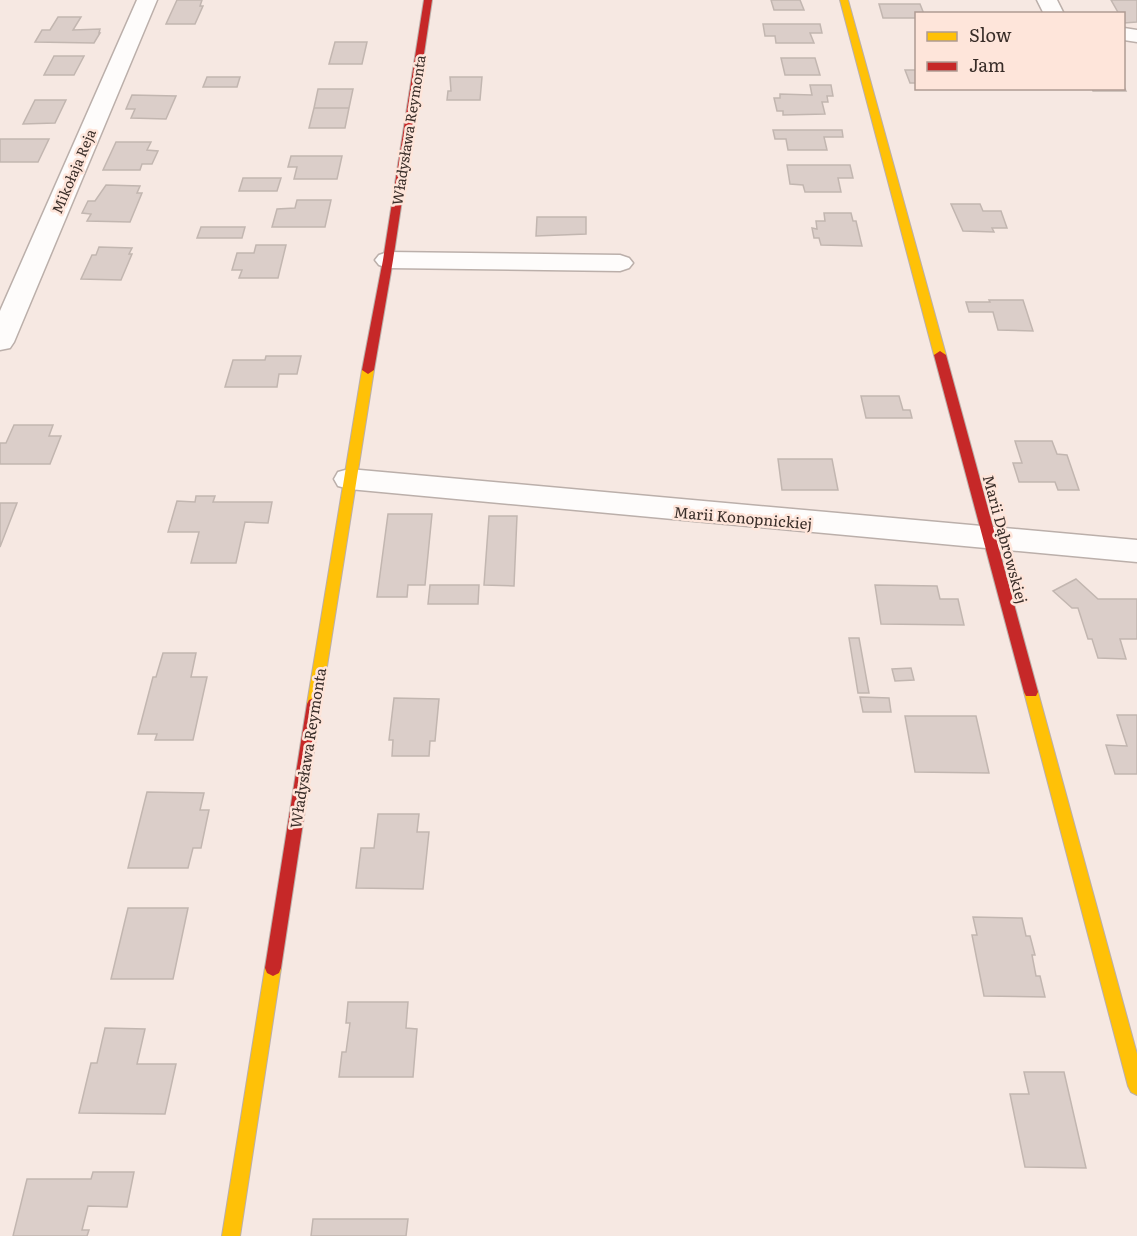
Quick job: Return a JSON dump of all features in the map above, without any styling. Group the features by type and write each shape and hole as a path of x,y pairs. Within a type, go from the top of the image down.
{"street":[{"name":"Mikołaja Reja","path":"0,342 147,0"},
{"name":"Władysława Reymonta","path":"231,1236 349,479 388,260 428,0"},
{"name":"Marii Dąbrowskiej","path":"844,0 1137,1086"},
{"path":"388,260 620,263"},
{"name":"Marii Konopnickiej","path":"349,479 1137,551"}],"building":[{"path":"177,0 202,0 200,6 203,6 195,24 166,24"},
{"path":"771,0 800,0 804,10 774,10"},
{"path":"1111,0 1137,0 1137,22 1125,23 1125,12 1118,12"},
{"path":"879,4 920,4 923,12 915,12 915,18 883,18"},
{"path":"58,17 81,17 73,30 100,29 100,33 94,43 35,42 42,30 50,30"},
{"path":"763,24 820,24 822,33 810,33 814,43 776,43 775,36 765,36"},
{"path":"335,42 367,42 362,64 329,64"},
{"path":"54,56 84,56 74,75 44,75"},
{"path":"781,58 815,58 820,75 785,75"},
{"path":"905,70 915,70 915,83 910,83"},
{"path":"207,77 240,77 237,87 203,87"},
{"path":"450,77 482,77 480,100 447,100 448,91 451,91"},
{"path":"810,85 831,85 833,96 827,96 828,102 822,102 825,114 783,115 783,111 777,111 774,98 780,98 780,94 812,95"},
{"path":"318,89 353,89 349,108 314,108"},
{"path":"1125,89 1126,91 1093,91"},
{"path":"132,95 176,96 166,119 131,118 135,109 126,109"},
{"path":"35,100 66,100 55,123 23,124"},
{"path":"314,108 349,108 345,128 309,128"},
{"path":"773,130 842,130 843,137 824,137 827,150 788,150 786,139 775,139"},
{"path":"0,139 49,139 38,162 0,162"},
{"path":"116,142 151,142 147,150 158,151 152,164 142,164 140,170 103,170"},
{"path":"291,156 342,156 337,179 294,179 297,167 288,167"},
{"path":"787,165 850,165 853,178 838,178 841,192 805,192 803,185 790,184"},
{"path":"243,178 281,178 277,191 239,191"},
{"path":"106,185 140,186 137,193 142,193 130,222 87,221 91,214 82,213 88,201 95,201"},
{"path":"297,200 331,200 325,227 272,227 277,209 295,208"},
{"path":"951,204 980,204 983,211 1001,211 1007,228 992,228 994,232 963,231"},
{"path":"824,213 851,213 853,221 856,221 862,246 821,245 819,238 814,238 812,228 817,229 816,221 825,221"},
{"path":"537,217 586,217 586,234 536,236"},
{"path":"201,227 245,227 242,238 197,238"},
{"path":"256,245 286,245 278,278 239,278 242,270 232,270 237,253 254,253"},
{"path":"99,247 132,248 129,254 132,254 121,280 81,279 92,255 96,255"},
{"path":"989,300 1023,300 1033,331 998,330 993,312 969,312 966,302 990,302"},
{"path":"266,356 301,356 297,374 279,374 277,387 225,387 233,360 265,360"},
{"path":"861,396 899,396 903,410 910,410 912,418 866,418"},
{"path":"14,425 53,425 49,436 61,436 50,464 0,464 0,443 6,443"},
{"path":"1015,441 1052,441 1057,454 1067,455 1079,490 1058,490 1055,482 1019,482 1013,463 1022,463"},
{"path":"778,459 832,459 838,490 782,490"},
{"path":"196,496 215,496 213,502 272,502 268,523 245,522 236,563 191,563 199,532 168,532 177,501 195,502"},
{"path":"0,503 17,503 0,547"},
{"path":"388,514 432,514 425,585 408,585 407,597 377,597"},
{"path":"489,516 517,516 514,586 484,585"},
{"path":"1076,579 1098,599 1137,599 1137,639 1120,639 1126,659 1098,658 1092,639 1088,639 1078,608 1072,608 1053,591"},
{"path":"430,585 479,585 478,604 428,604"},
{"path":"875,585 937,586 940,599 958,599 964,625 881,624"},
{"path":"849,638 859,638 869,693 858,693"},
{"path":"163,653 196,653 191,677 207,677 193,740 155,740 157,734 138,734 153,677 156,677"},
{"path":"911,668 914,680 895,681 892,669"},
{"path":"860,697 889,698 891,712 863,712"},
{"path":"394,698 439,699 435,741 430,741 429,756 392,756 393,740 389,740"},
{"path":"1117,715 1137,715 1137,774 1115,774 1106,745 1127,746"},
{"path":"905,716 976,716 989,773 915,772"},
{"path":"147,792 204,793 200,810 209,810 201,848 193,848 188,868 128,868"},
{"path":"378,814 419,814 417,832 429,832 423,889 356,888 361,848 374,848"},
{"path":"128,908 188,908 173,979 111,979"},
{"path":"973,917 1022,918 1026,936 1030,936 1035,955 1032,955 1036,976 1040,976 1045,997 984,996 972,935 977,935"},
{"path":"348,1002 408,1002 406,1028 417,1029 413,1077 339,1077 342,1052 346,1052 350,1023 346,1023"},
{"path":"105,1028 145,1029 137,1064 176,1064 165,1114 79,1113 91,1063 97,1063"},
{"path":"1024,1072 1064,1072 1086,1168 1025,1167 1010,1094 1029,1094"},
{"path":"93,1172 134,1172 127,1207 88,1206 82,1230 89,1230 87,1236 13,1236 27,1179 91,1179"},
{"path":"313,1219 408,1219 406,1236 311,1236"}],"traffic: slow":[{"path":"844,0 940,355"},
{"path":"314,704 368,370"},
{"path":"1031,692 1137,1086"},
{"path":"231,1236 273,968"}],"traffic: jam":[{"path":"368,370 388,260 428,0"},
{"path":"940,355 1031,692"},
{"path":"273,968 314,704"}]}
